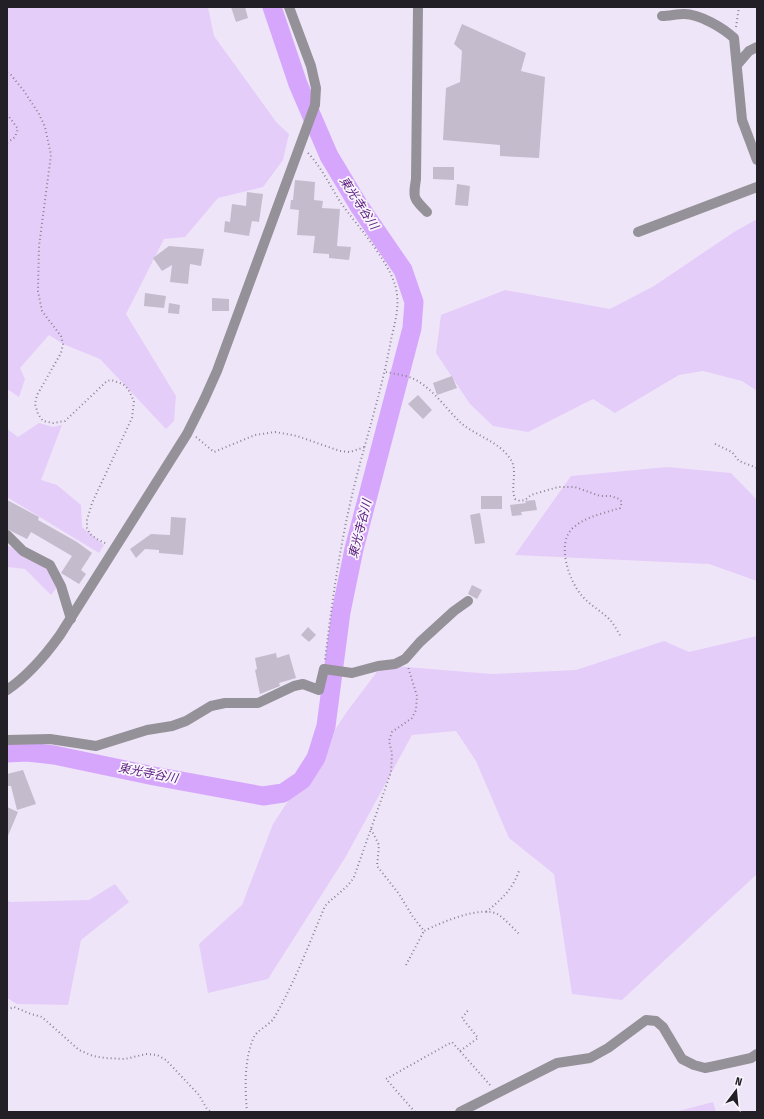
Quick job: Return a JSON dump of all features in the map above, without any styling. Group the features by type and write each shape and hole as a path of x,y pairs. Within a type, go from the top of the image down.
{"street":[{"path":"7,690 33,669 47,654 71,619 189,431 217,371 315,105 316,88 311,66 289,7"},
{"path":"418,7 416,179 414,192 415,200 427,212"},
{"path":"662,16 685,14 705,20 724,28 734,38 742,120 757,160"},
{"path":"737,65 749,51 757,47"},
{"path":"638,232 757,187"},
{"path":"7,535 23,551 50,565 61,586 71,619"},
{"path":"7,740 50,739 96,746 147,730 172,726 186,721 211,706 225,703 258,703 294,686 303,684 319,690 324,669 352,673 378,666 395,664 405,659 424,638 454,611 468,601"},
{"path":"460,1112 557,1063 590,1058 608,1048 646,1020 656,1021 663,1027 682,1059 694,1065 704,1068 751,1058 757,1054"}],"path":[{"path":"734,38 739,7"},
{"path":"7,73 11,75 24,90 39,114 45,127 51,155 40,246 38,291 42,311 61,336 63,344 61,352 37,395 35,404 38,414 43,421 53,423 65,421 107,381 111,380 123,384 131,394 134,401 132,418 92,503 87,520 87,528 90,534 97,539 116,547"},
{"path":"7,114 18,129 16,137 7,143"},
{"path":"302,140 341,202 392,276 398,295 386,372 354,486 340,548 324,669"},
{"path":"386,372 412,378 424,386 463,424 501,449 511,461 513,470 512,492 515,499 520,501 525,500 531,495 558,487 575,487 600,496 611,496 622,502 620,508 585,520 575,526 569,532 566,542 567,568 574,584 583,597 611,622 622,637"},
{"path":"189,431 214,452 255,435 275,432 297,436 340,451 350,452 365,447"},
{"path":"715,444 732,452 739,462 757,468"},
{"path":"247,1112 246,1073 248,1054 253,1037 273,1020 288,992 325,906 332,898 350,884 354,877 391,772 392,753 389,741 392,732 412,718 416,710 417,696 405,659"},
{"path":"371,829 379,844 377,866 399,894 413,917 424,931"},
{"path":"486,912 514,885 519,871"},
{"path":"406,965 424,931 467,913 491,912 498,914 519,934"},
{"path":"7,1010 14,1007 42,1017 79,1050 93,1056 125,1059 146,1054 157,1055 166,1060 199,1095 211,1112"},
{"path":"460,1051 478,1038 462,1018 469,1009"},
{"path":"415,1112 386,1079 452,1042 497,1093"}],"shaded area":[{"path":"7,7 208,7 214,36 277,123 289,134 283,160 263,187 218,198 185,237 164,239 126,314 176,396 174,421 166,429 100,359 63,344 49,335 20,368 25,379 19,397 7,389"},
{"path":"757,219 757,391 742,381 703,371 679,375 615,413 593,399 528,432 493,426 470,404 436,353 441,315 505,290 610,309 654,286 734,232"},
{"path":"39,423 53,427 62,425 41,480 57,485 81,505 82,527 104,545 99,553 7,497 7,429 18,437"},
{"path":"667,467 731,473 757,500 757,581 709,564 515,555 571,476"},
{"path":"7,545 48,567 57,587 51,595 25,569 7,567"},
{"path":"757,636 756,875 622,1000 572,994 554,874 509,838 476,761 456,731 412,735 345,858 268,979 208,993 199,944 242,905 273,824 346,713 382,665 492,674 576,670 664,641 689,652"},
{"path":"115,884 129,902 81,940 68,1005 17,1004 7,998 7,900 10,902 89,900"},
{"path":"713,1102 716,1112 675,1112"}],"building":[{"path":"231,7 245,7 248,18 236,22"},
{"path":"462,24 526,53 521,71 545,77 539,158 500,156 500,145 443,140 446,88 460,82 462,51 454,44"},
{"path":"433,167 454,167 454,180 433,179"},
{"path":"295,180 315,182 314,200 323,201 322,208 340,209 337,246 351,247 349,260 329,258 329,254 313,253 315,236 297,235 299,210 290,209 291,200 293,200"},
{"path":"457,184 470,186 468,206 455,205"},
{"path":"247,192 263,194 259,222 252,221 249,236 224,232 225,221 230,222 232,204 246,206"},
{"path":"169,246 204,249 201,266 190,264 188,284 170,282 172,265 162,271 153,258"},
{"path":"145,293 166,296 164,308 144,306"},
{"path":"212,298 229,299 229,311 212,311"},
{"path":"169,303 180,305 179,314 168,313"},
{"path":"452,376 457,388 437,395 433,383"},
{"path":"418,395 432,410 423,419 408,404"},
{"path":"481,496 502,496 502,509 481,509"},
{"path":"7,500 39,517 38,520 77,542 92,553 81,570 86,574 79,584 61,573 72,556 31,532 27,539 7,529"},
{"path":"535,500 537,510 521,512 522,515 512,516 510,505"},
{"path":"480,513 485,543 475,544 470,515"},
{"path":"171,517 186,518 183,555 159,553 159,550 145,549 136,558 130,549 151,534 170,535"},
{"path":"472,585 482,590 477,599 468,594"},
{"path":"308,627 316,635 309,642 301,635"},
{"path":"276,653 277,658 289,654 296,678 279,683 280,686 260,694 255,670 257,669 255,658"},
{"path":"23,770 36,804 17,810 11,786 7,786 7,774"},
{"path":"7,807 18,812 7,838"}],"waterway":[{"name":"東光寺谷川","path":"7,753 27,752 54,755 154,776 263,796 283,793 302,780 316,758 326,726 341,612 354,549 412,328 414,302 403,270 359,206 329,156 298,84 272,7"}]}
